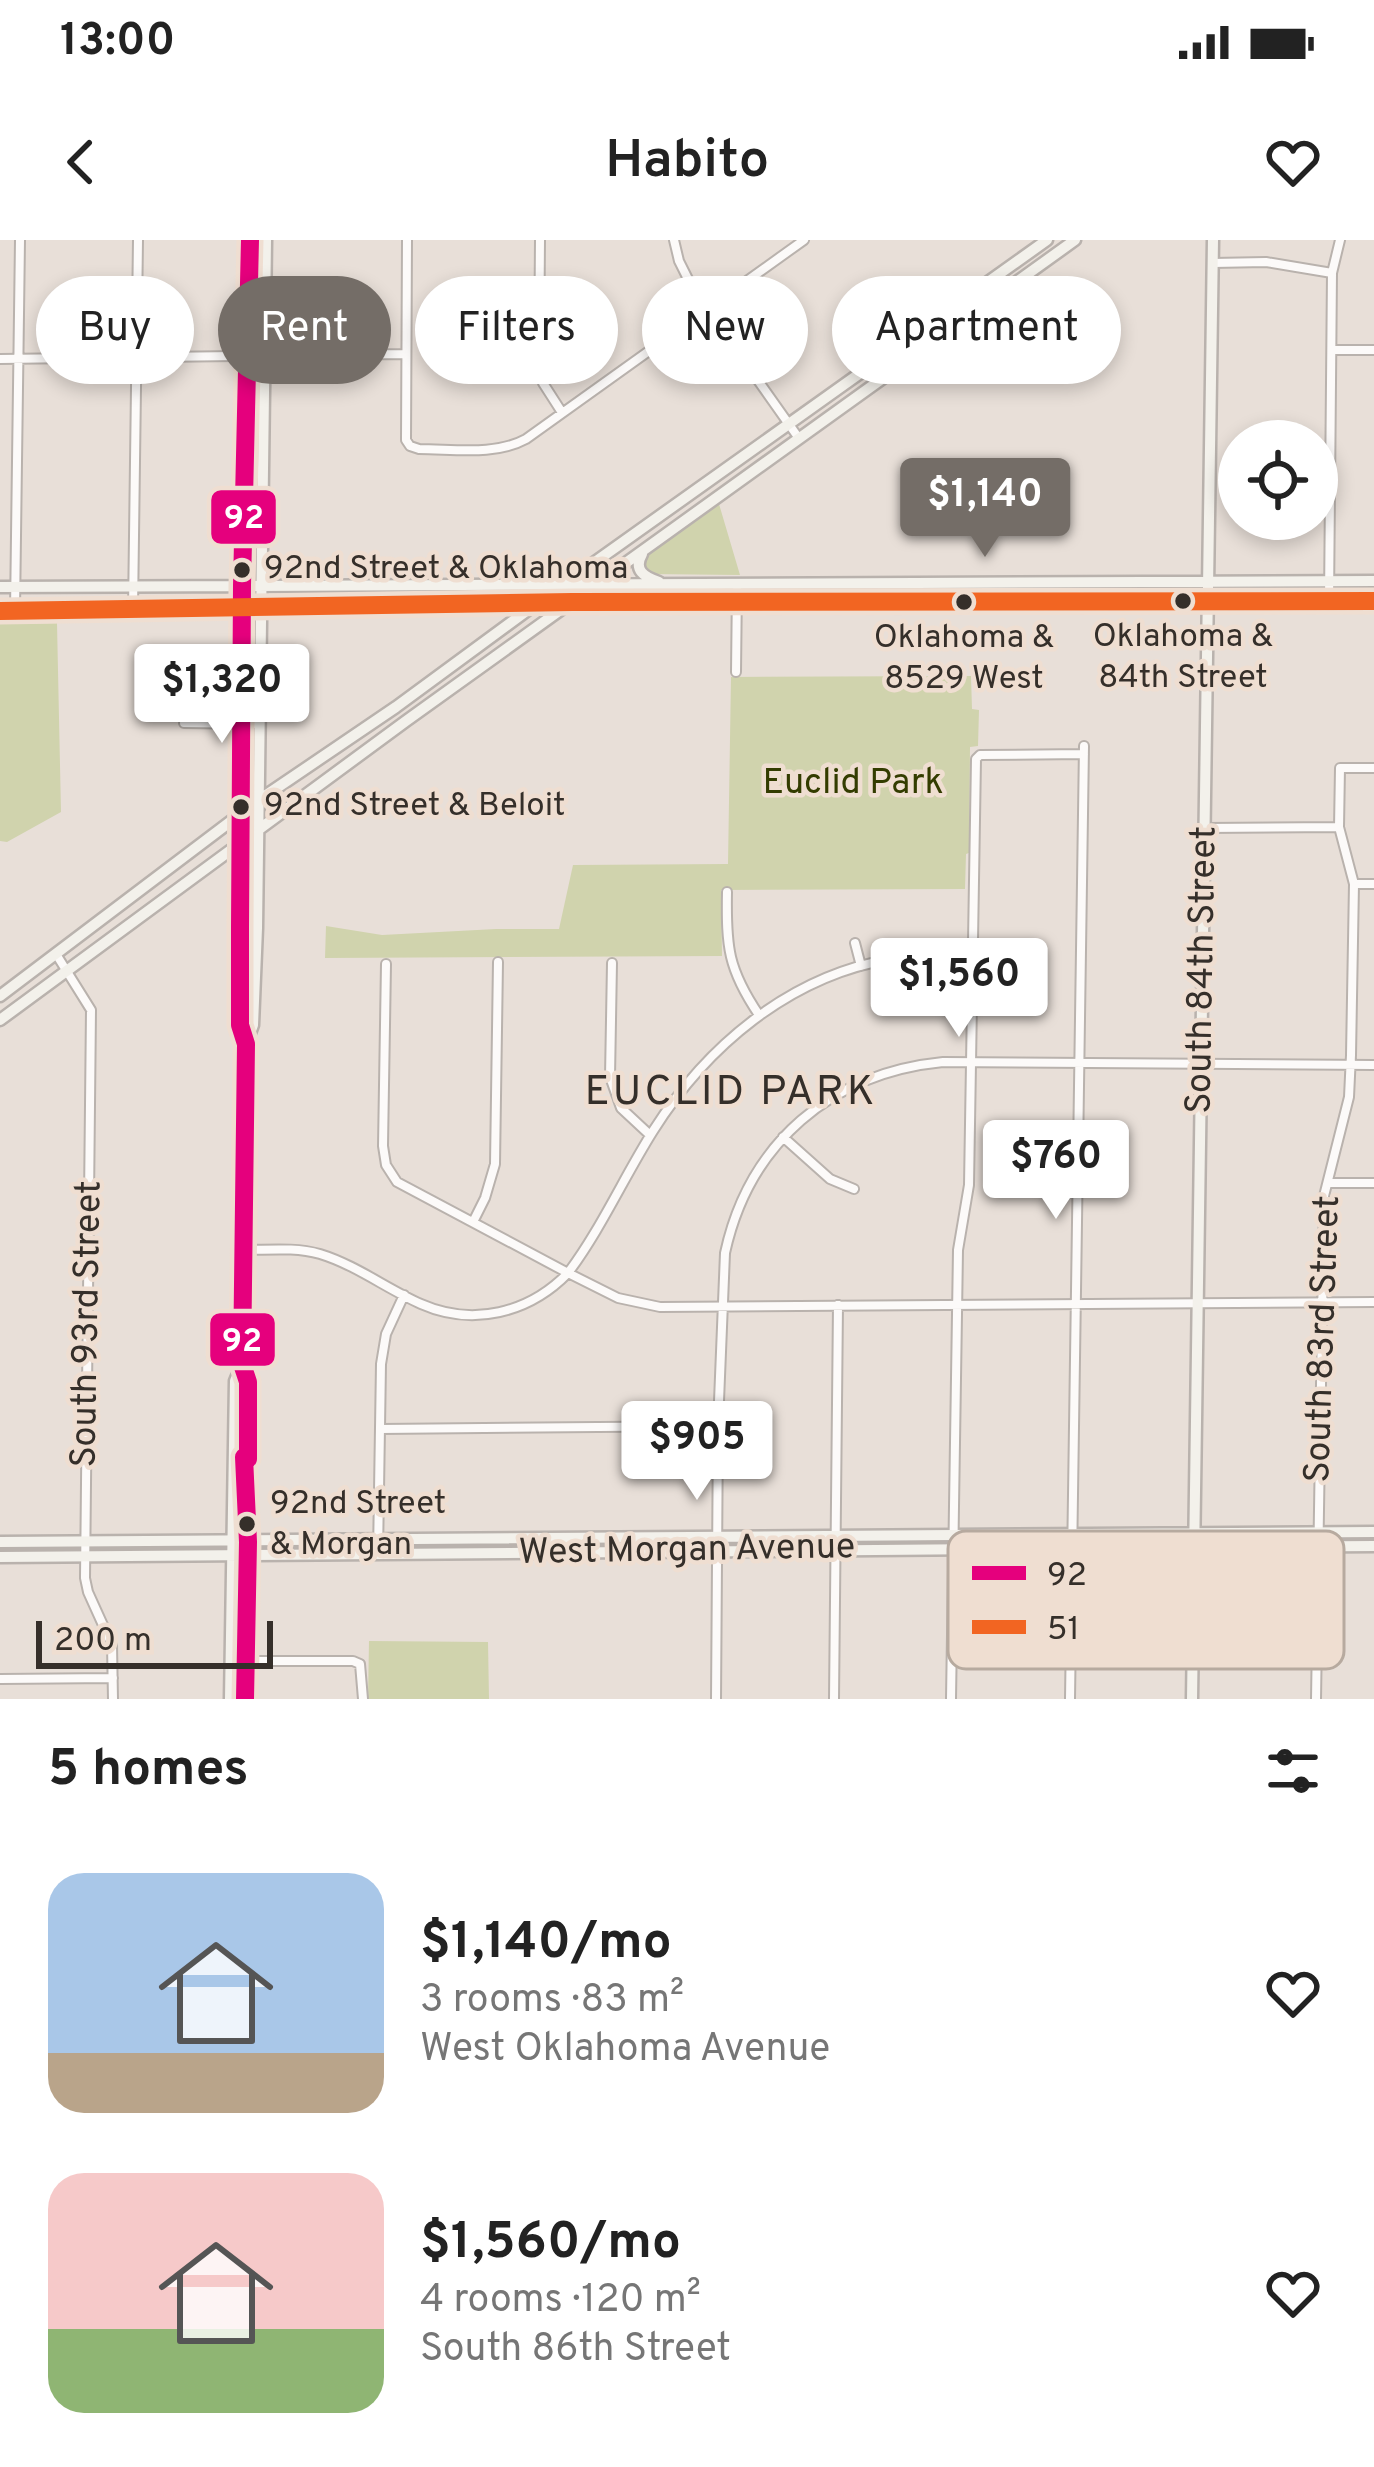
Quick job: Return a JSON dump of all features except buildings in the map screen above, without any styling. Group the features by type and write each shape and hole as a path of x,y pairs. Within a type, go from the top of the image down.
{"main road":[{"path":"249,276 250,240"},
{"path":"266,240 266,276"},
{"path":"0,996 259,800 397,707 789,424 1055,243 1076,240"},
{"name":"South 84th Street","path":"1194,1531 1213,240"},
{"path":"0,1020 643,552 1055,243"},
{"path":"245,1699 248,1382 242,1364 245,1044 240,1025 240,877 247,384"},
{"path":"245,1044 253,1025 259,829 264,384"},
{"path":"643,552 638,564 642,574 668,585"},
{"path":"0,587 1374,581"},
{"path":"0,611 572,602 1374,601"},
{"path":"476,605 498,610 500,630"},
{"path":"212,863 226,863 240,877"},
{"path":"230,1699 235,1381 242,1364"},
{"name":"West Morgan Avenue","path":"0,1543 85,1550 176,1550 948,1542"},
{"name":"West Morgan Avenue","path":"0,1557 85,1550"},
{"name":"South 84th Street","path":"1192,1669 1192,1699"}],"street":[{"path":"15,611 20,240"},
{"path":"137,276 138,240"},
{"path":"407,240 405,430 410,446 512,447 642,355"},
{"path":"540,240 539,360 543,383 562,411"},
{"path":"674,240 688,276"},
{"path":"754,276 804,240"},
{"path":"1329,601 1332,273 1340,240"},
{"path":"1213,263 1266,262 1332,273"},
{"path":"1332,350 1374,350"},
{"path":"391,354 405,354"},
{"path":"0,359 36,359"},
{"path":"133,610 136,384"},
{"path":"760,384 798,437"},
{"path":"736,672 737,585"},
{"path":"184,723 260,724"},
{"path":"954,1531 958,1250 969,1185 976,759 980,754 1084,750 1072,1531"},
{"name":"South 83rd Street","path":"1319,1531 1324,1196 1349,1097 1350,1065 1354,884 1339,827 1340,768 1374,768"},
{"path":"1206,828 1339,827"},
{"path":"1354,884 1374,884"},
{"path":"727,892 729,957 759,1016"},
{"path":"855,943 862,966"},
{"path":"244,1250 317,1253 438,1311 489,1316 529,1302 568,1273 679,1092 730,1037 808,987 862,966 889,959 973,953"},
{"name":"South 93rd Street","path":"56,954 91,1010 85,1550 88,1592 112,1646 113,1699"},
{"path":"473,1222 495,1164 498,962"},
{"path":"612,963 610,1077 621,1108 650,1135"},
{"path":"386,964 383,1146 386,1166 397,1182 618,1298 646,1305 721,1307 1374,1303"},
{"path":"716,1699 725,1252 749,1184 783,1137 831,1096 920,1064 1374,1065"},
{"path":"783,1137 830,1179 854,1189"},
{"path":"1327,1183 1374,1183"},
{"path":"377,1547 381,1364 386,1334 404,1295"},
{"path":"834,1699 838,1305"},
{"path":"380,1429 718,1426"},
{"path":"230,1660 352,1661 361,1664 363,1699"},
{"path":"951,1699 952,1669"},
{"path":"1070,1669 1070,1699"},
{"name":"South 83rd Street","path":"1316,1669 1316,1699"},
{"path":"0,1679 113,1678"}],"green space":[{"path":"719,504 740,575 648,574 643,565 647,556"},
{"path":"57,623 61,812 7,842 0,841 0,624"},
{"name":"Euclid Park","path":"971,676 972,709 979,710 978,746 970,747 965,889 721,890 722,956 325,958 326,926 382,935 559,929 573,865 728,864 731,677"},
{"path":"369,1641 488,1642 489,1699 368,1699"}],"transit line":[{"name":"92","path":"245,1699 246,1044 240,1025 240,927 250,240"},
{"name":"51","path":"0,611 572,602 1374,601"}],"place":[{"name":"92nd Street & Oklahoma","path":"242,570"},
{"name":"Oklahoma & 84th Street","path":"1183,601"},
{"name":"Oklahoma & 8529 West","path":"964,602"},
{"name":"92nd Street & Beloit","path":"241,807"},
{"name":"92nd Street & Morgan","path":"247,1524"}],"district":[{"name":"EUCLID PARK","path":"731,1093"}]}
